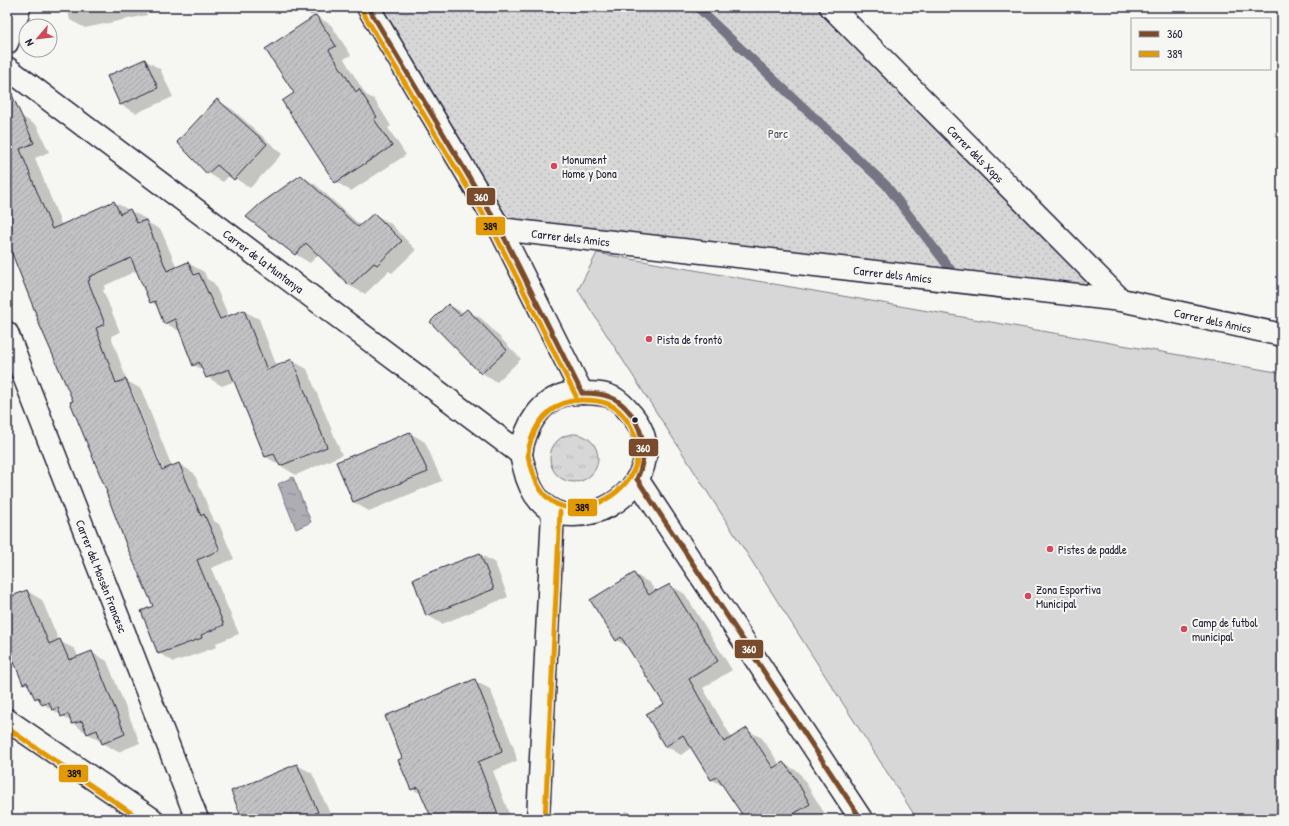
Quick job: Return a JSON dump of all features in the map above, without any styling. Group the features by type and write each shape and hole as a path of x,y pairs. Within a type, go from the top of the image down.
{"street":[{"path":"7,43 19,7"},
{"path":"368,7 500,228 582,393"},
{"name":"Carrer dels Xops","path":"831,7 1122,300"},
{"name":"Carrer de la Muntanya","path":"7,68 521,454"},
{"name":"Carrer dels Amics","path":"500,228 1122,300 1282,335"},
{"name":"Carrer del Mossèn Francesc","path":"7,333 197,819"},
{"path":"582,393 599,393 615,399 627,409 637,421 643,437 646,454 643,468 638,479 628,492 614,504 594,512 573,515 553,512 543,505 531,490 521,454 531,422 539,411 551,400 567,394 582,393"},
{"path":"638,479 861,819"},
{"path":"538,819 553,512"},
{"path":"7,720 152,819"}],"green space":[{"name":"Parc","path":"368,7 831,7 1121,300 500,229"},
{"name":"Zona Esportiva Municipal","path":"597,253 1282,373 1282,819 917,819 578,290"},
{"path":"569,434 579,434 588,438 594,444 597,449 597,467 588,478 579,482 569,482 560,478 554,472 550,463 550,453 554,444 560,438"}],"water":[{"path":"293,477 311,522 296,529 278,484"}],"building":[{"path":"316,15 336,46 329,50 356,92 359,89 377,117 374,119 392,146 335,183 282,101 294,93 265,49"},
{"path":"145,59 158,88 120,105 107,76"},
{"path":"7,84 34,143 20,149 52,229 114,201 120,214 130,209 137,223 146,220 167,271 188,262 194,275 199,273 220,319 244,310 267,370 292,359 327,447 280,466 274,454 265,457 229,369 206,378 199,362 193,366 175,319 164,324 155,301 150,303 131,258 89,277 90,280 88,281 105,324 96,328 116,383 126,379 162,470 179,463 201,516 204,514 220,550 197,560 224,625 201,635 202,638 158,654 141,611 153,606 127,547 107,492 70,402 73,401 37,319 7,241"},
{"path":"217,99 267,144 234,180 217,165 207,174 177,142"},
{"path":"301,175 358,227 374,213 402,241 377,265 374,263 350,286 306,243 295,255 246,217 260,204"},
{"path":"448,304 460,315 467,309 507,350 481,374 430,322"},
{"path":"410,432 428,472 353,502 336,462"},
{"path":"480,553 494,589 426,616 413,579"},
{"path":"634,573 649,595 670,584 718,661 689,679 724,742 747,728 773,768 783,762 794,776 810,804 785,819 745,819 717,777 711,780 683,735 665,747 646,714 664,704 621,637 616,641 590,600"},
{"path":"27,590 49,644 60,639 69,660 92,651 125,734 102,744 97,730 87,734 82,721 72,724 68,714 61,717 58,708 52,710 49,702 42,705 38,697 35,699 27,682 23,684 7,645 7,598"},
{"path":"475,679 499,738 502,752 478,762 500,819 432,819 418,787 411,790 398,760 402,758 385,716"},
{"path":"297,764 318,812 305,819 242,819 231,791"}],"waterway":[{"path":"697,7 886,185 957,278"}],"transit line":[{"name":"360","path":"368,7 500,229 582,393"},
{"name":"389","path":"362,11 494,232 576,396"},
{"name":"360","path":"582,393 600,394 613,398 622,404 631,414 640,430 643,446 642,462 637,479"},
{"name":"389","path":"582,400 604,402 620,412 630,425 637,440 638,450 636,462 632,473 625,483 617,492 607,499 584,507 564,507 545,496 541,490 534,476 528,458 528,452 534,431 550,411 565,403 582,400"},
{"name":"360","path":"637,479 861,819"},
{"name":"389","path":"545,819 560,512"},
{"name":"389","path":"7,728 140,819"}],"place":[{"name":"Monument Home y Dona","path":"554,166"},
{"name":"Pista de frontó","path":"649,339"},
{"name":"Pistes de paddle","path":"1050,549"},
{"name":"Zona Esportiva Municipal","path":"1028,596"},
{"name":"Camp de futbol municipal","path":"1184,629"}]}
